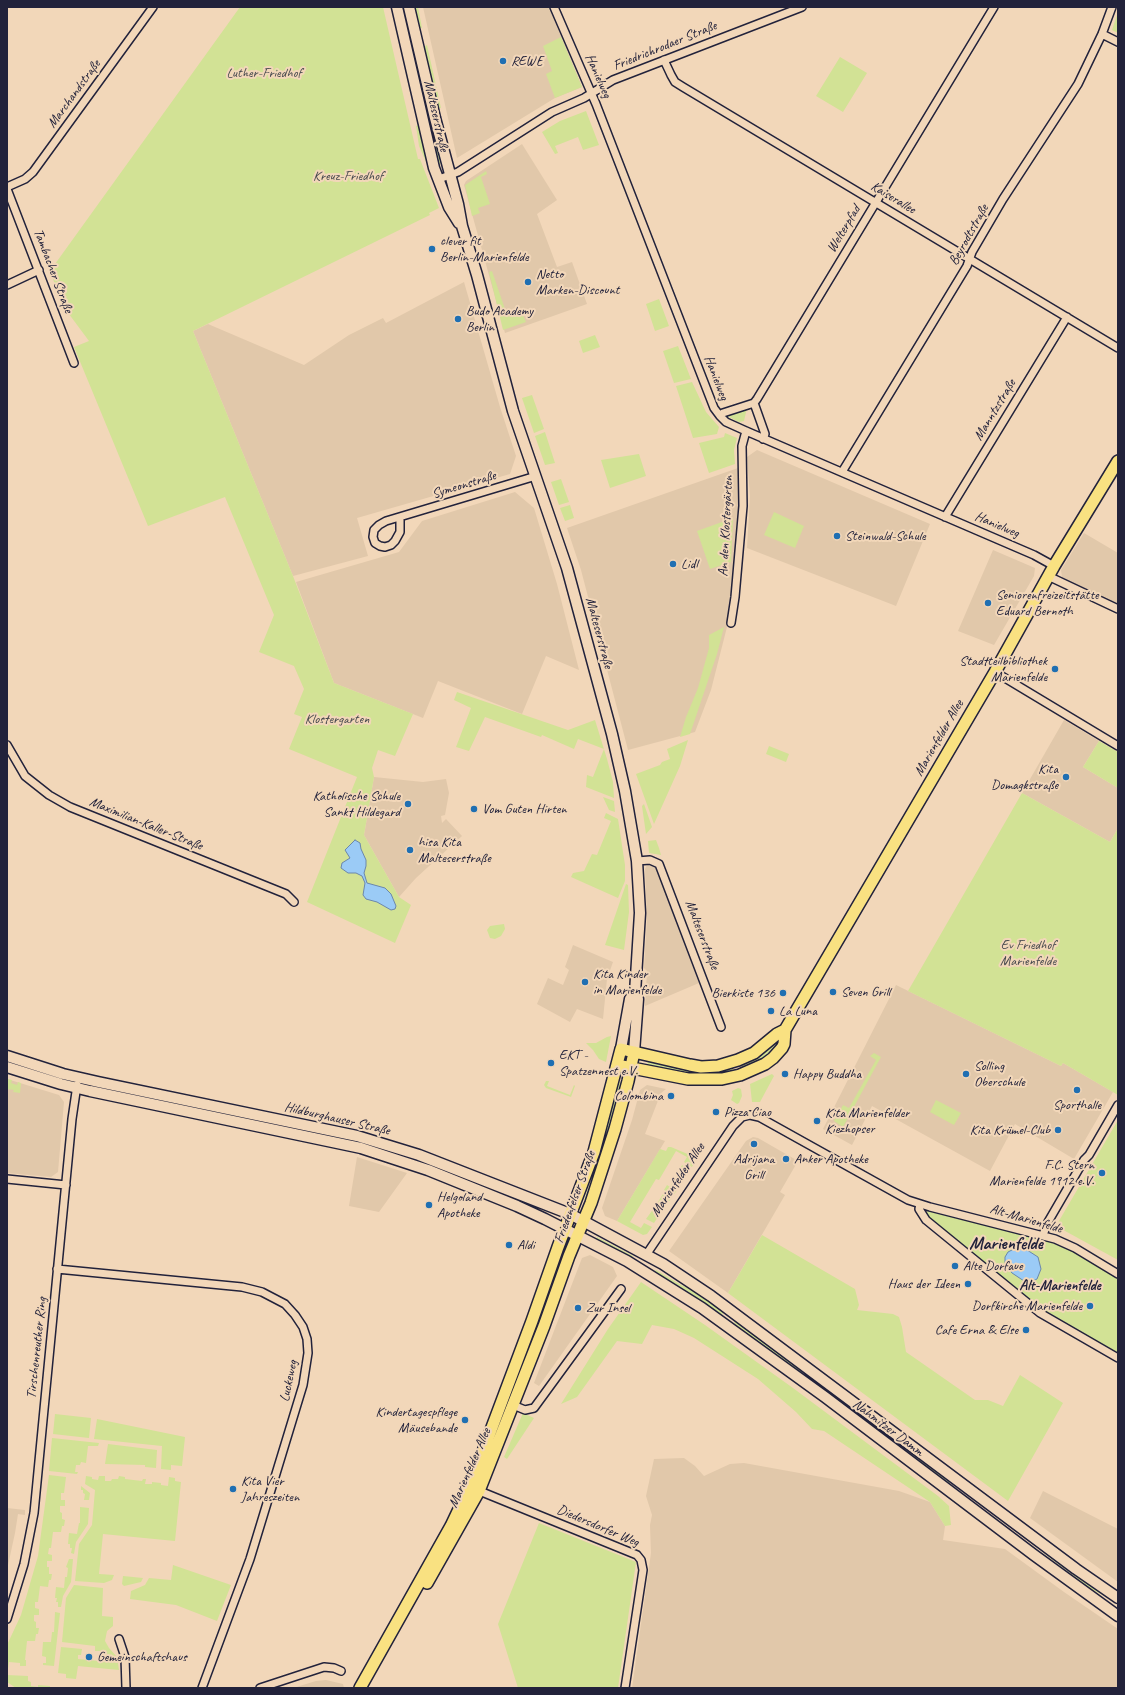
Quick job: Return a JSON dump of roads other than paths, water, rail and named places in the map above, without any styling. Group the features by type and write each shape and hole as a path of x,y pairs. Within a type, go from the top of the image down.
{"main road":[{"name":"Malteserstraße","path":"397,7 433,163 449,207 462,226"},
{"name":"Malteserstraße","path":"409,7 435,118 458,204 462,226 477,275 512,405 567,568 612,734 626,791 637,861"},
{"path":"405,41 416,38"},
{"path":"423,120 435,118"},
{"name":"Marienfelder Allee","path":"618,1065 688,1079 713,1080 737,1076 758,1067 773,1058 784,1044 786,1030 995,672 1051,571 1118,461"},
{"name":"Friedenfelser Straße","path":"513,1405 591,1203 612,1139 631,1068 634,1052 638,999 635,993 640,913 637,861"},
{"name":"Friedenfelser Straße","path":"502,1401 564,1229 594,1152 618,1065 630,999 635,993"},
{"name":"Marienfelder Allee","path":"621,1049 690,1065 718,1066 754,1053 777,1034 786,1030"},
{"name":"Hildburghauser Straße","path":"7,1056 78,1077 357,1136 419,1155 570,1214 646,1255"},
{"name":"Hildburghauser Straße","path":"7,1067 76,1088 361,1148 393,1157 517,1206 564,1229"},
{"path":"564,1229 638,1268"},
{"name":"Marienfelder Allee","path":"638,1268 646,1255"},
{"name":"Nahmitzer Damm","path":"646,1255 676,1273 733,1312 1076,1569 1118,1598"},
{"name":"Nahmitzer Damm","path":"638,1268 702,1308 749,1341 1028,1551 1118,1616"},
{"name":"Marienfelder Allee","path":"360,1688 450,1526 474,1489 502,1401"},
{"name":"Marienfelder Allee","path":"368,1688 474,1489 513,1405"}],"street":[{"name":"Marchandstraße","path":"7,188 26,179 33,172 153,7"},
{"name":"Hanielweg","path":"554,7 591,94 714,408 720,416 762,439 1042,558 1051,571 1118,609"},
{"name":"Friedrichrodaer Straße","path":"439,180 450,176 552,112 591,94 613,80 802,7"},
{"name":"Welterpfad","path":"754,403 994,7"},
{"name":"Beyrodtstraße","path":"842,472 967,266 972,252 1003,199 1078,84 1102,34 1112,7"},
{"path":"1102,34 1118,42"},
{"name":"Kaiserallee","path":"664,60 671,75 679,84 1118,348"},
{"name":"Tambacher Straße","path":"7,188 74,363"},
{"path":"7,284 39,270"},
{"name":"Manntzstraße","path":"945,517 1067,317"},
{"path":"720,416 723,413 754,403 765,434 762,439"},
{"name":"An den Klostergärten","path":"731,623 735,597 743,506 742,446 746,431"},
{"name":"Symeonstraße","path":"400,518 400,532 391,545 385,547 375,543 373,537 374,530 379,525 400,518 536,476"},
{"path":"995,672 1118,746"},
{"name":"Maximilian-Kaller-Straße","path":"7,745 25,776 48,795 70,807 286,894 294,902"},
{"name":"Malteserstraße","path":"637,861 650,860 659,864 722,1027"},
{"name":"Tirschenreuther Ring","path":"7,1619 24,1564 34,1513 57,1269 78,1077"},
{"path":"1044,1235 1048,1222 1118,1105"},
{"name":"Alt-Marienfelde","path":"750,1115 759,1117 908,1200 1044,1235 1075,1248 1118,1274"},
{"name":"Marienfelder Allee","path":"646,1255 733,1126 742,1117 750,1115"},
{"path":"7,1179 66,1185"},
{"path":"920,1204 919,1208 926,1220 1040,1313 1118,1358"},
{"name":"Luckeweg","path":"57,1269 242,1287 262,1292 285,1304 303,1327 307,1339 308,1353 303,1385 250,1559 202,1688"},
{"path":"513,1405 525,1410 534,1408 621,1289"},
{"name":"Diedersdorfer Weg","path":"474,1489 637,1555 641,1560 643,1570 625,1688"},
{"path":"119,1639 125,1657 126,1688"},
{"path":"260,1688 324,1667 334,1668 341,1671"}],"water":[{"path":"355,840 360,843 366,860 364,873 367,883 385,888 391,894 396,906 395,909 391,910 377,902 366,899 363,895 365,883 362,876 356,873 348,873 341,868 342,863 350,858 345,850"},
{"path":"1014,1249 1027,1250 1038,1257 1041,1269 1037,1279 1033,1281 1024,1281 1012,1273 1007,1267 1005,1257 1008,1252"}],"place":[{"name":"REWE","path":"503,61"},
{"name":"clever fit Berlin-Marienfelde","path":"432,249"},
{"name":"Netto Marken-Discount","path":"528,282"},
{"name":"Budo Academy Berlin","path":"458,319"},
{"name":"Steinwald-Schule","path":"837,536"},
{"name":"Lidl","path":"673,564"},
{"name":"Seniorenfreizeitstätte Eduard Bernoth","path":"988,603"},
{"name":"Stadtteilbibliothek Marienfelde","path":"1055,669"},
{"name":"Kita Domagkstraße","path":"1066,777"},
{"name":"Katholische Schule Sankt Hildegard","path":"408,804"},
{"name":"Vom Guten Hirten","path":"474,809"},
{"name":"hisa Kita Malteserstraße","path":"410,850"},
{"name":"Kita Kinder in Marienfelde","path":"585,982"},
{"name":"Seven Grill","path":"833,992"},
{"name":"Bierkiste 136","path":"783,993"},
{"name":"La Luna","path":"771,1011"},
{"name":"EKT - Spatzennest e.V.","path":"551,1063"},
{"name":"Happy Buddha","path":"785,1074"},
{"name":"Solling Oberschule","path":"966,1074"},
{"name":"Sporthalle","path":"1077,1090"},
{"name":"Colombina","path":"671,1096"},
{"name":"Pizza Ciao","path":"716,1112"},
{"name":"Kita Marienfelder Kiezhopser","path":"817,1121"},
{"name":"Kita Krümel-Club","path":"1058,1130"},
{"name":"Adrijana Grill","path":"754,1144"},
{"name":"Anker Apotheke","path":"786,1159"},
{"name":"F.C. Stern Marienfelde 1912 e.V.","path":"1102,1173"},
{"name":"Helgoland Apotheke","path":"429,1205"},
{"name":"Aldi","path":"509,1245"},
{"name":"Alte Dorfaue","path":"955,1266"},
{"name":"Haus der Ideen","path":"968,1284"},
{"name":"Dorfkirche Marienfelde","path":"1090,1306"},
{"name":"Zur Insel","path":"578,1308"},
{"name":"Cafe Erna & Else","path":"1026,1330"},
{"name":"Kindertagespflege Mäusebande","path":"465,1420"},
{"name":"Kita Vier Jahreszeiten","path":"233,1489"},
{"name":"Gemeinschaftshaus","path":"89,1657"}],"district":[{"name":"Marienfelde","path":"1006,1244"},
{"name":"Alt-Marienfelde","path":"1060,1286"}],"park label":[{"name":"Luther-Friedhof","path":"264,73"},
{"name":"Kreuz-Friedhof","path":"348,176"},
{"name":"Klostergarten","path":"337,719"},
{"name":"Ev Friedhof Marienfelde","path":"1028,954"}]}
